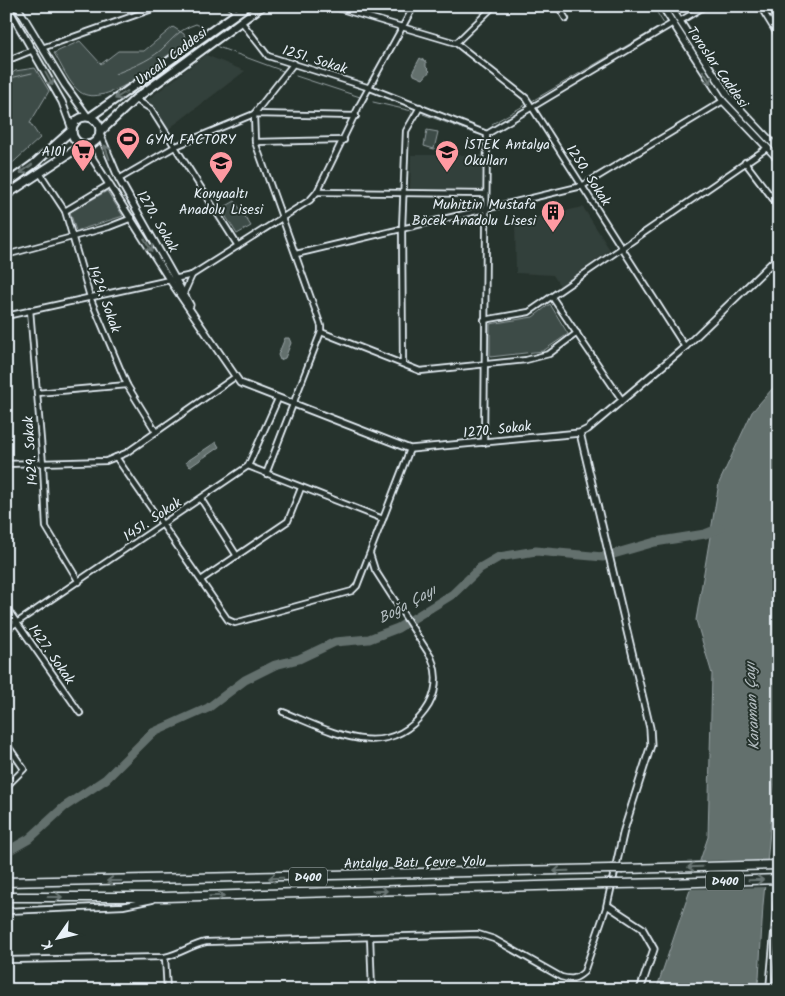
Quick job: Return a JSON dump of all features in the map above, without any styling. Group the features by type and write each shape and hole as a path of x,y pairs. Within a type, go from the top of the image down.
{"highway":[{"name":"Antalya Batı Çevre Yolu","path":"6,882 674,868 779,864"},
{"name":"D400","path":"165,897 619,884 779,877"},
{"path":"6,898 165,897"}],"main road":[{"name":"Uncalı Caddesi","path":"89,117 247,6"},
{"name":"Uncalı Caddesi","path":"100,133 134,99 262,6"},
{"path":"6,184 34,164 72,129 79,118 89,117 99,125 100,133 96,142 83,145 6,195"},
{"path":"72,129 74,139 83,145"}],"street":[{"path":"7,6 62,102 72,129"},
{"path":"17,6 42,48 89,117"},
{"path":"42,48 161,6"},
{"path":"232,6 236,14"},
{"name":"1250. Sokak","path":"332,6 456,43 526,98 685,347"},
{"path":"6,316 192,275 281,219 317,192 414,6"},
{"path":"456,43 494,6"},
{"path":"558,6 566,19"},
{"name":"Toroslar Caddesi","path":"662,6 723,101 779,160"},
{"name":"Toroslar Caddesi","path":"670,6 729,97 779,150"},
{"path":"680,21 705,6"},
{"path":"760,6 779,36"},
{"name":"1251. Sokak","path":"241,21 268,56 370,88"},
{"path":"487,134 530,106 673,23"},
{"path":"6,61 33,50"},
{"path":"266,474 322,326 281,219 255,142 254,114 294,63"},
{"path":"370,88 487,134"},
{"path":"296,254 582,186 729,97"},
{"path":"134,99 151,109 238,246"},
{"path":"403,364 402,193 406,131 420,107"},
{"path":"119,179 176,146 254,114 356,116"},
{"name":"1270. Sokak","path":"100,133 119,179 176,278 196,318"},
{"path":"484,444 487,134"},
{"path":"773,144 779,139"},
{"path":"255,142 344,140"},
{"name":"1270. Sokak","path":"83,145 132,218 169,279 240,383 410,449 484,444 580,433 602,419 685,347 779,256"},
{"path":"484,320 530,312 767,148"},
{"path":"745,162 779,207"},
{"name":"1424. Sokak","path":"39,172 65,211 90,297 127,384 156,432"},
{"path":"65,211 110,184"},
{"path":"317,192 486,194"},
{"path":"6,255 109,227 132,218"},
{"path":"184,293 192,275"},
{"path":"552,296 622,400"},
{"name":"1429. Sokak","path":"30,310 43,464 46,527 78,582"},
{"path":"321,332 420,371 484,365 549,354 577,333"},
{"path":"6,464 106,461 116,457 156,432 235,378"},
{"path":"37,393 127,384"},
{"path":"278,399 248,466 383,519"},
{"path":"6,960 165,957 174,956 191,945 206,942 478,934 494,939 561,977 571,980 584,972 607,905 624,830 651,745 650,728 580,433"},
{"path":"116,457 228,620 235,623 352,590 357,586 410,449"},
{"name":"1451. Sokak","path":"6,630 248,466"},
{"path":"201,580 288,521 301,488"},
{"path":"201,499 237,556"},
{"path":"283,712 341,735 361,740 387,739 399,734 421,717 429,705 436,682 436,668 431,657 375,570 370,552"},
{"name":"1427. Sokak","path":"6,607 80,713"},
{"path":"6,743 24,769 6,787"},
{"path":"770,990 779,877"},
{"path":"6,911 123,906 165,897"},
{"path":"607,905 642,928 654,949 640,990"},
{"path":"370,937 372,990"},
{"path":"165,957 167,990"},
{"path":"777,990 779,975"}],"shaded area":[{"path":"763,6 779,6 779,32"},
{"path":"173,27 184,34 186,42 150,70 119,88 104,94 91,96 80,92 69,79 54,53 80,41 101,64 118,51 144,51"},
{"path":"206,55 245,71 166,131 147,100"},
{"path":"35,68 49,91 30,123 40,138 6,169 6,79 15,71"},
{"path":"427,130 438,132 434,149 424,146"},
{"name":"İSTEK Antalya Okulları","path":"411,155 484,155 483,191 410,190"},
{"path":"107,191 123,216 76,231 70,212"},
{"path":"235,201 251,226 237,234 221,209"},
{"path":"583,207 610,250 560,286 553,275 516,273 515,222"},
{"path":"550,304 568,334 543,351 490,357 490,324 533,317"}],"water":[{"path":"420,58 426,62 426,67 430,71 423,79 414,75 413,71"},
{"path":"285,338 289,338 291,343 285,358 280,360 278,355"},
{"name":"Karaman Çayı","path":"779,381 779,737 763,905 759,978 756,990 656,990 708,837 712,674 696,620 719,483 752,412"},
{"path":"216,442 219,447 190,467 186,462"}],"pier":[{"path":"769,860 767,887 687,889 697,861"}],"waterway":[{"path":"532,101 664,24 653,6"},
{"path":"115,74 150,58 185,29 196,24 204,28"},
{"path":"218,47 283,71"},
{"path":"6,79 32,73"},
{"path":"296,76 360,97"},
{"path":"373,102 412,111"},
{"path":"492,124 525,105"},
{"path":"423,114 477,134"},
{"name":"Boğa Çayı","path":"6,852 29,839 64,807 106,779 152,733 208,708 245,680 275,665 299,659 335,642 369,639 398,628 453,594 480,568 499,557 536,551 603,557 655,542 705,534 720,528"}],"place":[{"name":"GYM FACTORY","path":"128,160"},
{"name":"A101","path":"83,172"},
{"name":"İSTEK Antalya Okulları","path":"447,173"},
{"name":"Konyaaltı Anadolu Lisesi","path":"221,184"},
{"name":"Muhittin Mustafa Böcek Anadolu Lisesi","path":"553,233"}]}
